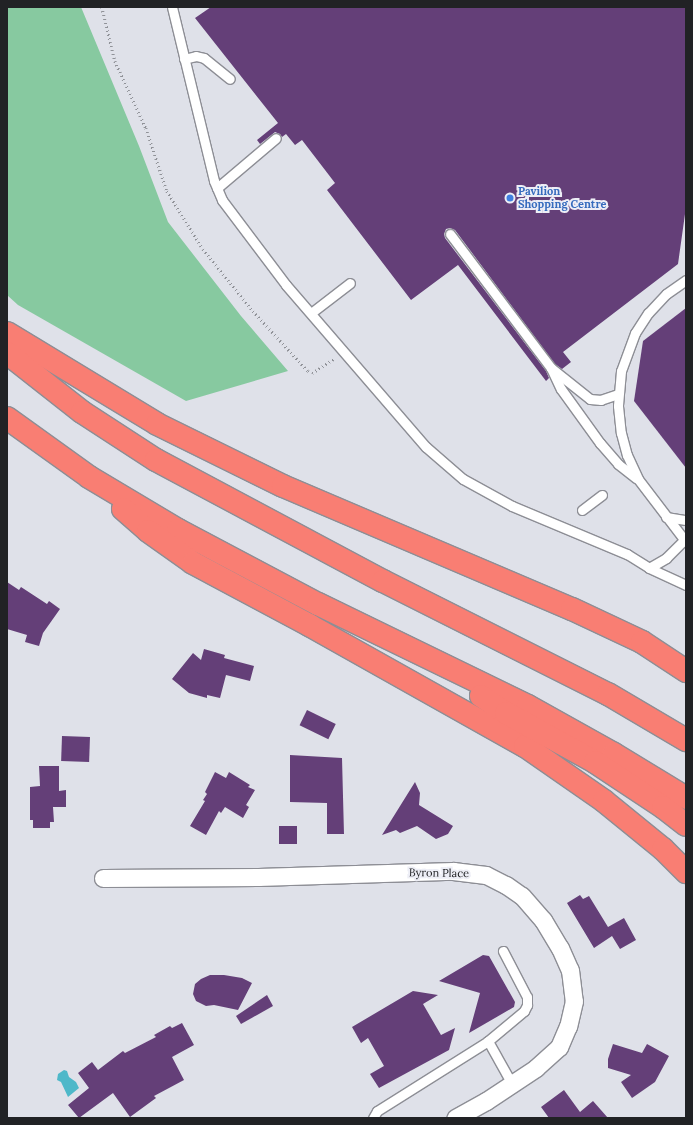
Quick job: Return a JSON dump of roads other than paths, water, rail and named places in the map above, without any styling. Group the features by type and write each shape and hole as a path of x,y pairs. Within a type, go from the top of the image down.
{"highway":[{"path":"7,333 157,424 276,483 536,593 642,642 686,671"},
{"path":"7,353 82,412 156,460 383,580 608,694 686,740"},
{"path":"7,418 88,477 178,530 430,660 528,706 614,754 686,798"},
{"path":"88,477 148,531 193,563 309,625 525,746 604,801 663,850 686,872"},
{"path":"642,642 668,648 686,655"},
{"path":"430,660 506,713 595,762 663,807 686,825"}],"street":[{"name":"Byron Place","path":"103,878 258,877 452,871 486,875 506,885 522,896 543,920 560,948 570,970 574,1001 568,1026 559,1047 536,1068 455,1118"}],"lane":[{"path":"172,7 217,188 222,200 286,285 426,447 463,479 512,506 627,554 649,568 686,585"},
{"path":"184,59 196,56 204,58 230,80"},
{"path":"217,188 276,138"},
{"path":"450,234 551,368 560,389 600,443 618,464 638,479"},
{"path":"649,568 666,558 685,541 638,479 627,455 618,419 618,394 621,371 634,333 648,313 666,294 686,280"},
{"path":"310,313 350,283"},
{"path":"551,368 590,399 601,400 618,394"},
{"path":"582,510 602,495"},
{"path":"666,517 686,520"},
{"path":"374,1118 377,1111 488,1041 518,1017 527,1005 526,997 503,951"},
{"path":"488,1041 512,1084"}],"water":[{"path":"64,1070 67,1071 69,1077 76,1082 79,1088 68,1097 61,1082 57,1080 58,1074"}],"place":[{"name":"Pavilion Shopping Centre","path":"510,198"}]}
